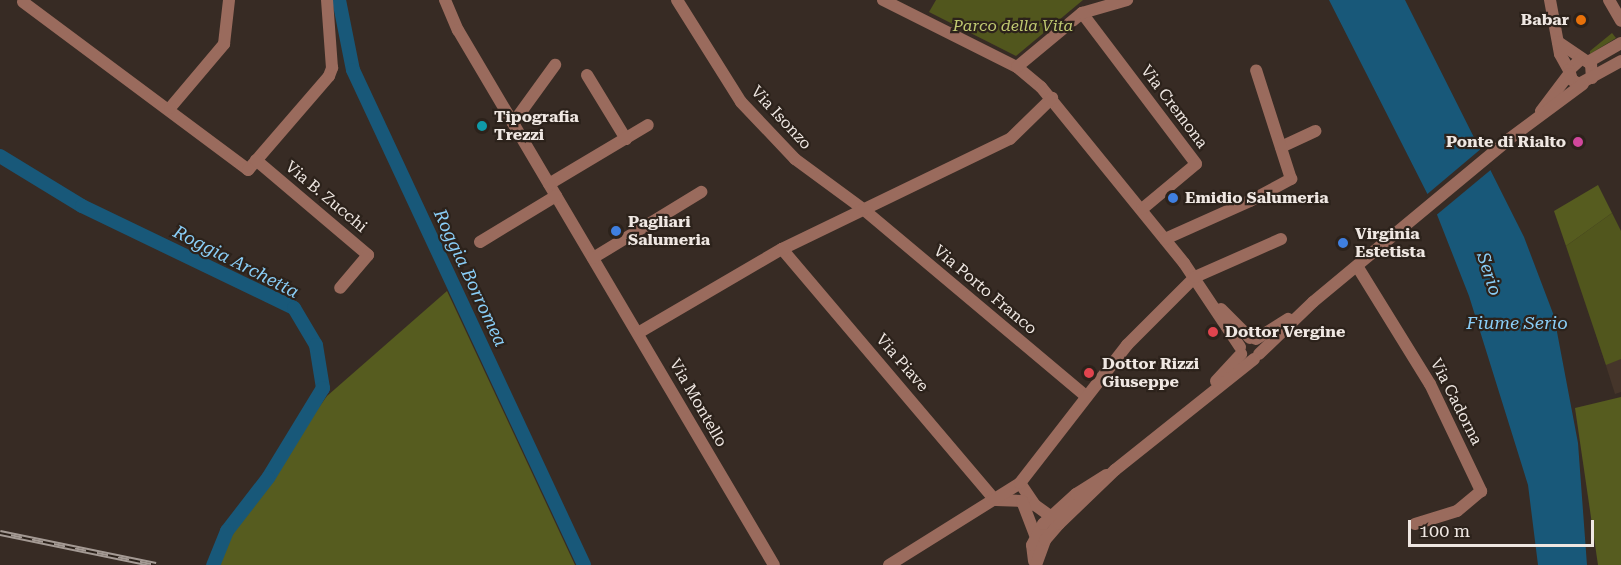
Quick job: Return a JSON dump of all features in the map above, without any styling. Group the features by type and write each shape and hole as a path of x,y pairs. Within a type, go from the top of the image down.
{"street":[{"path":"170,108 224,44 230,0"},
{"path":"23,2 170,108 248,170 329,76 332,68 327,0"},
{"name":"Via Montello","path":"445,0 458,30 774,565"},
{"name":"Via Isonzo","path":"677,0 741,102 795,159 863,209"},
{"path":"883,0 1017,67 1052,99 1195,277 1241,350 1257,357"},
{"path":"1017,67 1082,13 1126,0"},
{"path":"1550,0 1558,42 1569,72 1575,83 1587,81 1594,71 1585,61 1558,42"},
{"path":"1609,0 1621,21"},
{"name":"Via Cremona","path":"1082,13 1196,164 1142,209"},
{"path":"1534,120 1569,72 1585,61 1621,43"},
{"path":"1035,565 1045,540 1115,470 1198,401 1257,357 1313,302 1509,139 1587,81 1621,62"},
{"path":"513,123 555,65"},
{"path":"1165,238 1251,201 1291,178 1256,70"},
{"path":"587,75 626,139"},
{"path":"638,333 782,249 1010,139 1052,99"},
{"path":"549,184 648,125"},
{"path":"1281,147 1314,131"},
{"name":"Via B. Zucchi","path":"256,160 368,255 340,288"},
{"path":"593,258 701,192"},
{"path":"480,242 556,196"},
{"name":"Via Porto Franco","path":"863,209 1086,396"},
{"path":"889,565 1020,483 1127,345 1195,277 1281,239"},
{"name":"Via Piave","path":"782,249 995,500"},
{"name":"Via Cadorna","path":"1357,266 1430,384 1481,490 1457,511 1414,524"},
{"path":"1211,300 1262,348 1257,357"},
{"path":"1198,401 1253,338 1313,302"},
{"path":"1035,565 1032,555 1035,536 1050,516 1087,485 1115,470"},
{"path":"1020,483 1035,505 1050,516"},
{"path":"995,500 1022,501 1035,536"}],"shaded area":[{"path":"1621,319 1621,392 1615,394 1595,331"}],"green space":[{"name":"Parco della Vita","path":"936,0 1083,0 1016,56 929,12"},
{"path":"1612,33 1616,38 1590,54 1590,51"},
{"path":"1598,185 1612,213 1566,246 1554,211"},
{"path":"1612,213 1621,231 1621,359 1606,365 1566,246"},
{"path":"447,291 575,565 218,565 233,528 327,396"},
{"path":"1621,397 1621,565 1598,565 1575,408"}],"water":[{"name":"Fiume Serio","path":"1329,0 1405,0 1524,237 1554,316 1578,443 1587,565 1538,565 1528,485 1469,296 1434,207"}],"pier":[{"path":"1482,148 1493,168 1434,217 1425,196"}],"waterway":[{"name":"Roggia Borromea","path":"339,0 353,70 584,565"},
{"name":"Roggia Archetta","path":"0,156 82,206 294,308 316,345 323,388 268,478 227,531 213,565"}],"railway":[{"path":"0,533 156,565"}],"place":[{"name":"Babar","path":"1581,20"},
{"name":"Tipografia Trezzi","path":"482,126"},
{"name":"Ponte di Rialto","path":"1578,142"},
{"name":"Emidio Salumeria","path":"1173,198"},
{"name":"Pagliari Salumeria","path":"616,231"},
{"name":"Virginia Estetista","path":"1343,243"},
{"name":"Dottor Vergine","path":"1213,332"},
{"name":"Dottor Rizzi Giuseppe","path":"1089,373"}],"water label":[{"name":"Serio","path":"1489,274"}]}
